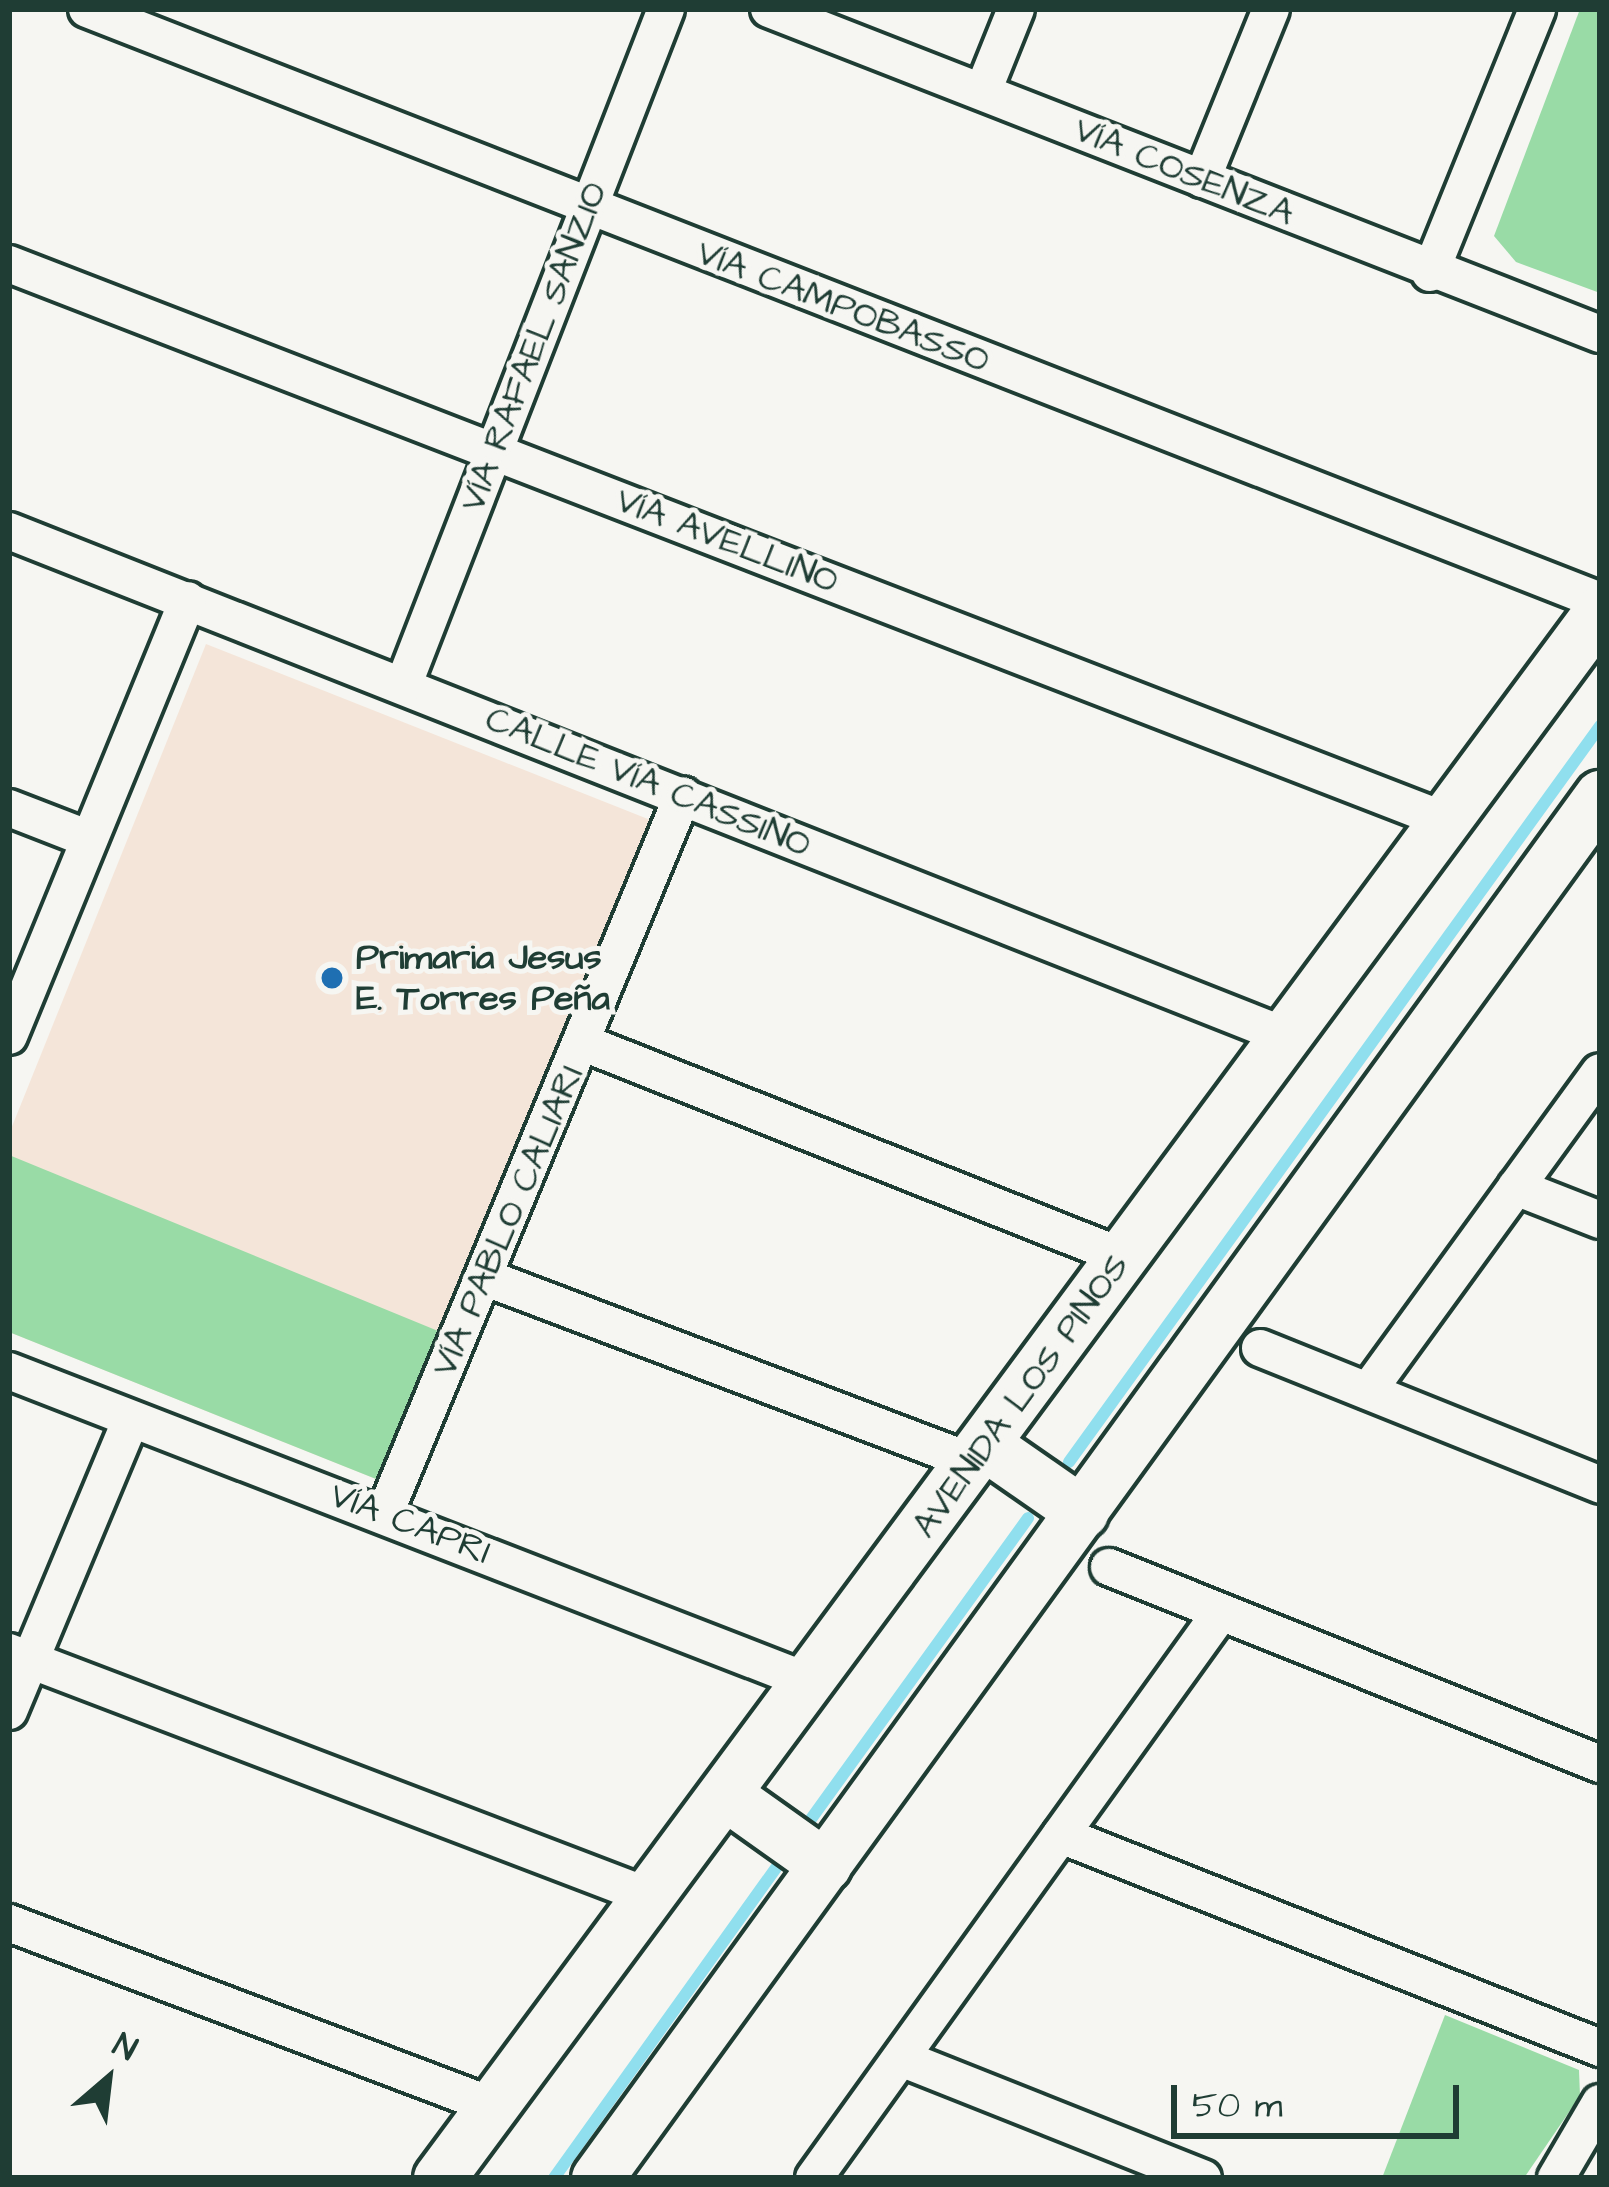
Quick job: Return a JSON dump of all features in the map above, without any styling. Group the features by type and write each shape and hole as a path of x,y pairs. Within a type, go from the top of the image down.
{"street":[{"name":"VÍA CAMPOBASSO","path":"87,9 1600,601"},
{"name":"VÍA RAFAEL SANZIO","path":"403,686 666,9"},
{"name":"VÍA COSENZA","path":"769,9 1430,273 1600,334"},
{"path":"983,91 1016,9"},
{"path":"1202,179 1271,9"},
{"path":"1430,273 1537,9"},
{"name":"VÍA AVELLINO","path":"9,264 1444,820"},
{"name":"CALLE VÍA CASSINO","path":"9,531 1286,1036"},
{"path":"9,1036 188,600"},
{"name":"AVENIDA LOS PINOS","path":"439,2178 981,1455 1600,611"},
{"name":"VÍA PABLO CALIARI","path":"385,1514 683,795"},
{"path":"597,2178 1600,796"},
{"path":"9,808 89,839"},
{"path":"584,1043 1123,1257"},
{"path":"1368,1391 1600,1072"},
{"path":"1516,1187 1600,1220"},
{"path":"484,1277 981,1455 1082,1512"},
{"path":"1260,1348 1600,1485"},
{"name":"VÍA CAPRI","path":"9,1371 810,1682"},
{"path":"9,1711 19,1656 131,1420"},
{"path":"1109,1567 1600,1764"},
{"path":"814,2178 1221,1612"},
{"path":"19,1656 647,1896"},
{"path":"724,1794 825,1865"},
{"path":"1061,1835 1600,2048"},
{"path":"9,1924 493,2106"},
{"path":"901,2058 1203,2178"},
{"path":"1576,2166 1600,2103"}],"shaded area":[{"name":"Primaria Jesus E. Torres Peña","path":"206,644 658,823 381,1481 9,1332 9,1134"}],"green space":[{"path":"1580,9 1600,9 1600,293 1516,262 1494,236"},
{"path":"9,1155 443,1333 381,1481 9,1332"},
{"path":"1445,2015 1579,2070 1580,2096 1524,2178 1382,2178"}],"waterway":[{"path":"1069,1462 1600,726"},
{"path":"811,1819 1028,1518"},
{"path":"554,2178 776,1868"}],"place":[{"name":"Primaria Jesus E. Torres Peña","path":"332,978"}]}
